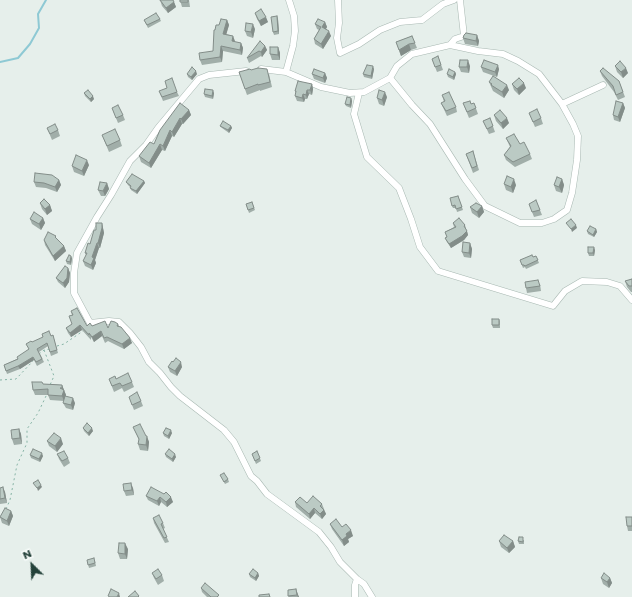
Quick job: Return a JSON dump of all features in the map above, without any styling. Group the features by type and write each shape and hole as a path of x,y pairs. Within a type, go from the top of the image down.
{"street":[{"path":"286,72 293,46 295,31 294,16 289,0"},
{"path":"338,0 339,23 337,38 340,53 359,44 380,30 400,22 422,20 442,4 454,0"},
{"path":"450,45 455,39 464,36 460,0"},
{"path":"372,597 364,584 340,562 331,547 318,532 267,494 258,481 251,476 234,442 224,430 180,396 171,387 149,362 141,347 130,333 119,322 109,321 90,323 74,293 77,255 97,216 111,196 128,164 146,145 158,128 199,79 209,75 238,73 254,69 286,72 328,89 359,93 372,89 390,78 397,66 412,54 450,45 478,51 504,54 539,74 562,104 574,124 578,136 575,173 572,193 567,210 554,219 542,223 520,223 485,206 465,179 430,124 390,78"},
{"path":"562,104 603,86"},
{"path":"359,93 354,114 367,157 399,188 420,247 438,271 553,306 565,291 582,281 607,282 620,286 632,300"},
{"path":"355,597 355,585 357,579"}],"path":[{"path":"38,356 44,350 64,344 87,328 90,323"},
{"path":"4,514 10,500 17,465 27,443 27,429 38,413 54,376 44,350"},
{"path":"0,380 16,378 32,361"}],"building":[{"path":"160,0 173,0 174,2 166,8"},
{"path":"180,0 188,0 188,2 180,2"},
{"path":"261,9 266,17 259,21 255,13"},
{"path":"156,13 160,19 147,25 144,20"},
{"path":"277,16 278,31 273,32 271,17"},
{"path":"221,19 227,20 223,34 233,36 232,41 241,43 240,50 221,46 220,57 200,60 199,53 213,51 214,30 216,25 219,25"},
{"path":"318,19 325,22 322,27 329,31 321,44 314,39 321,27 315,24"},
{"path":"246,23 253,24 251,32 245,31"},
{"path":"466,33 477,35 476,41 463,38"},
{"path":"412,36 415,43 409,44 399,50 396,42"},
{"path":"260,41 265,46 261,52 259,51 247,58"},
{"path":"270,47 278,47 278,55 270,54"},
{"path":"438,56 441,65 435,67 432,59"},
{"path":"460,60 468,60 467,67 459,67"},
{"path":"484,60 498,65 495,72 481,67"},
{"path":"620,61 626,68 621,72 615,66"},
{"path":"367,65 373,66 371,76 363,74"},
{"path":"192,67 196,71 191,77 187,74"},
{"path":"258,68 267,69 270,82 258,84 245,89 239,72"},
{"path":"603,68 619,81 623,92 616,95 613,86 600,71"},
{"path":"314,69 325,73 323,78 312,74"},
{"path":"449,69 455,72 453,77 447,74"},
{"path":"493,76 507,85 502,92 489,82"},
{"path":"172,78 177,92 162,97 159,91 167,88 165,81"},
{"path":"519,78 524,83 517,89 512,84"},
{"path":"298,81 312,84 310,90 307,90 306,95 303,94 302,98 295,96"},
{"path":"205,89 213,90 212,96 204,94"},
{"path":"88,90 93,96 90,99 84,93"},
{"path":"379,90 385,92 382,100 377,98"},
{"path":"449,92 456,107 446,111 441,103 445,101 442,95"},
{"path":"347,97 351,98 350,105 345,104"},
{"path":"470,101 471,104 474,103 476,108 467,112 463,103"},
{"path":"616,101 623,103 618,117 613,115"},
{"path":"180,103 189,110 181,119 180,118 172,132 170,130 163,146 160,144 149,163 139,156 150,142 154,144 160,130"},
{"path":"118,105 123,115 116,118 112,108"},
{"path":"537,109 541,118 533,122 529,113"},
{"path":"500,110 507,118 501,123 494,115"},
{"path":"490,118 493,126 487,129 483,121"},
{"path":"223,121 231,126 228,130 220,126"},
{"path":"55,124 58,130 50,134 47,128"},
{"path":"115,129 120,140 107,146 102,135"},
{"path":"514,134 520,144 524,142 530,154 513,162 504,155 511,146 506,138"},
{"path":"473,151 477,166 472,168 466,154"},
{"path":"76,155 87,160 82,171 72,166"},
{"path":"35,173 52,175 59,180 55,187 44,183 34,182"},
{"path":"132,174 144,181 136,191 130,188 131,186 126,182"},
{"path":"507,176 514,179 511,187 504,184"},
{"path":"557,177 562,179 559,187 554,185"},
{"path":"100,182 107,183 103,191 98,190"},
{"path":"458,196 462,207 456,209 455,205 452,206 450,198"},
{"path":"44,199 50,205 45,209 40,203"},
{"path":"536,200 540,210 532,212 529,204"},
{"path":"252,202 254,208 248,210 246,204"},
{"path":"476,203 482,206 477,212 470,207"},
{"path":"34,212 43,218 39,224 30,219"},
{"path":"459,218 465,225 464,226 467,231 449,244 445,238 447,237 445,232 456,227 453,223"},
{"path":"571,219 576,225 571,229 566,223"},
{"path":"96,223 102,223 102,228 92,257 94,258 91,265 83,261 87,253 85,253 88,243 90,244 94,230 96,230"},
{"path":"590,226 596,229 593,235 587,231"},
{"path":"48,232 56,236 55,237 64,246 53,256 44,240"},
{"path":"463,242 470,243 469,253 462,252"},
{"path":"588,247 594,247 593,253 588,253"},
{"path":"69,255 71,256 70,262 66,261"},
{"path":"532,255 533,257 536,256 538,260 525,266 522,265 520,260"},
{"path":"65,266 68,268 67,278 63,283 56,278"},
{"path":"632,279 632,286 629,286 625,281"},
{"path":"538,280 540,286 526,288 525,282"},
{"path":"77,308 87,326 90,323 92,326 105,321 108,328 111,321 115,322 118,324 117,326 121,327 130,338 122,344 107,337 104,338 101,331 92,337 80,325 70,333 66,328 72,324 69,316 73,315 71,311"},
{"path":"492,319 499,319 499,325 492,325"},
{"path":"49,331 51,336 53,335 57,350 50,352 47,343 37,349 42,359 36,362 33,357 6,371 4,365 18,359 17,357 29,349 26,344 43,337 42,334"},
{"path":"176,358 181,362 175,371 168,367"},
{"path":"128,373 132,382 122,386 120,383 112,386 109,379 115,376 116,379"},
{"path":"32,382 62,385 62,388 60,388 64,390 62,396 48,395 48,389 33,390"},
{"path":"137,392 141,401 132,405 129,397"},
{"path":"65,396 73,398 71,405 63,403"},
{"path":"87,423 92,428 88,433 83,428"},
{"path":"140,424 147,436 146,445 138,444 139,439 133,427"},
{"path":"166,428 171,430 168,436 163,433"},
{"path":"19,429 20,438 12,439 11,430"},
{"path":"54,433 61,438 55,446 47,441"},
{"path":"33,449 42,453 39,459 30,455"},
{"path":"169,449 175,454 172,459 165,454"},
{"path":"64,451 68,458 62,461 57,454"},
{"path":"257,451 260,458 255,461 252,454"},
{"path":"224,473 228,479 224,482 220,475"},
{"path":"38,480 41,485 37,488 33,483"},
{"path":"131,483 132,490 124,491 123,484"},
{"path":"3,487 5,498 0,499 0,488"},
{"path":"151,487 164,494 166,492 171,497 166,502 160,497 157,501 146,496"},
{"path":"313,496 322,504 320,506 324,510 320,514 314,508 309,514 295,502 300,497 307,503"},
{"path":"5,508 11,511 7,521 0,517"},
{"path":"159,515 167,537 164,538 153,518"},
{"path":"626,517 632,517 632,526 627,526"},
{"path":"336,519 342,527 346,524 351,530 342,540 330,524"},
{"path":"504,535 513,541 507,548 499,541"},
{"path":"519,537 523,537 523,542 518,541"},
{"path":"119,543 125,543 125,554 118,553"},
{"path":"94,558 95,563 88,565 87,560"},
{"path":"158,569 162,575 156,579 152,573"},
{"path":"253,569 258,573 255,578 249,574"},
{"path":"604,573 610,578 607,582 601,578"},
{"path":"205,583 219,595 217,597 211,597 201,588"},
{"path":"111,589 119,593 117,597 108,596"},
{"path":"296,589 297,595 288,596 288,590"},
{"path":"135,591 139,596 138,597 128,597"},
{"path":"269,594 270,597 259,597 259,595"}],"waterway":[{"path":"0,62 18,58 30,44 39,28 38,14 46,0"}]}
